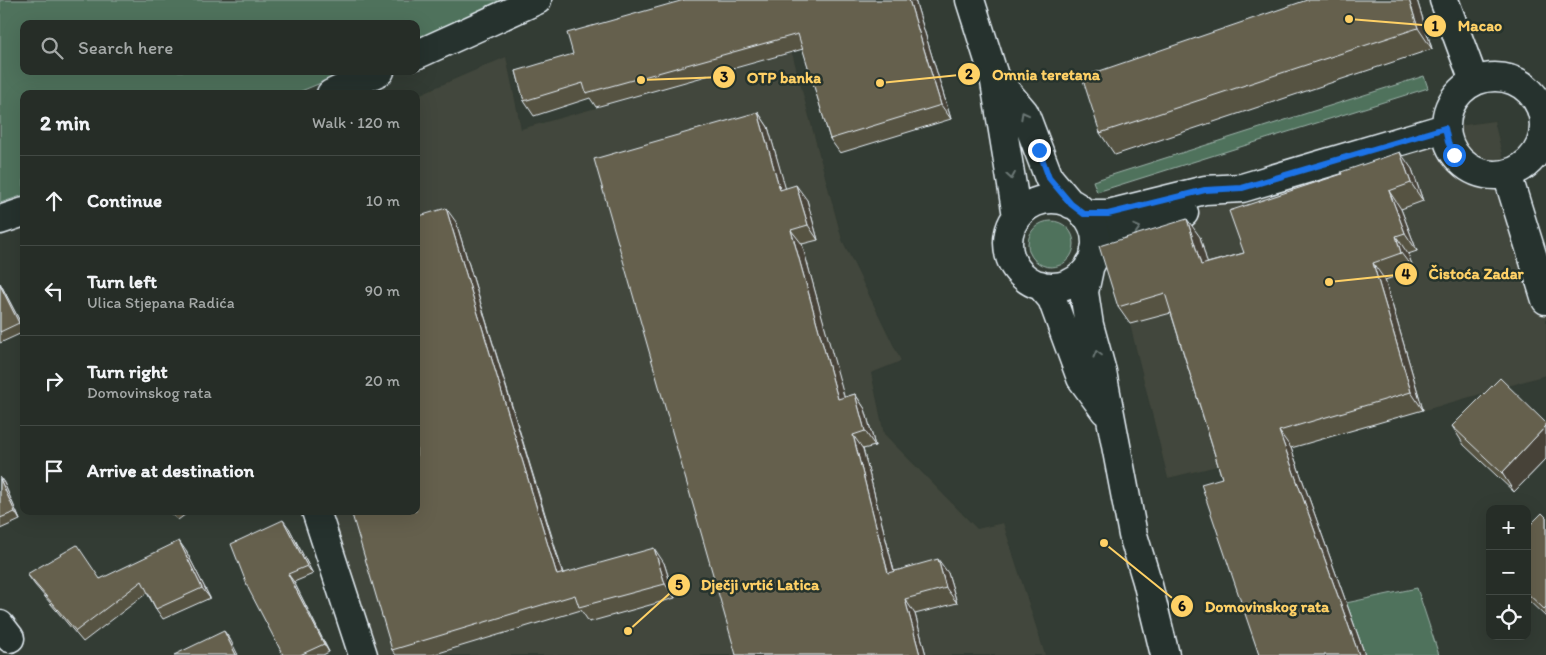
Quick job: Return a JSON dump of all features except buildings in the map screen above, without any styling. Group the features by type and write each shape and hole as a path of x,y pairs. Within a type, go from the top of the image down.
{"street":[{"path":"420,53 537,0"},
{"path":"970,0 994,76 1017,216"},
{"path":"1444,0 1474,81"},
{"path":"339,90 371,75"},
{"path":"994,76 1024,112 1049,178 1090,222 1095,236 1093,257 1084,292 1089,325 1102,372 1133,535 1165,655"},
{"path":"1488,78 1503,78 1517,82 1542,101 1544,132 1540,147 1532,159 1521,169 1507,174 1492,176 1478,173 1465,166 1454,155 1448,142 1445,128 1447,113 1453,100 1462,89 1474,81 1488,78"},
{"path":"1242,188 1216,204 1116,234 1093,257 1081,276 1069,284 1055,287 1029,281 1020,274 1013,264 1009,253 1010,227 1017,216 1036,202 1060,200 1078,209 1108,214 1205,190 1242,188 1445,128"},
{"path":"1507,174 1546,300"},
{"path":"0,220 20,213"},
{"path":"1040,285 1052,299 1081,378 1110,419"},
{"path":"317,515 363,655"}],"shaded area":[{"path":"792,53 842,240 901,361 871,373 884,434 977,529 1003,523 1045,655 363,655 317,515 420,515 420,94 506,57 521,129"},
{"path":"1494,121 1507,174 1546,300 1546,375 1304,445 1168,478 1130,324 1112,264 1161,220 1216,204 1242,188 1445,128"}],"green space":[{"path":"0,0 526,0 420,42 420,20 20,20 20,75 340,75 304,90 20,90 20,196 0,203"},
{"path":"1424,76 1428,88 1097,192 1093,181"},
{"path":"1051,221 1064,225 1070,231 1074,244 1070,257 1064,263 1051,267 1038,263 1032,257 1028,244 1032,231 1038,225"},
{"path":"1417,588 1439,655 1365,655 1346,603"}],"place":[{"name":"Macao","path":"1349,19"},
{"name":"OTP banka","path":"641,80"},
{"name":"Omnia teretana","path":"880,83"},
{"name":"Čistoća Zadar","path":"1329,282"},
{"name":"Domovinskog rata","path":"1104,543"},
{"name":"Dječji vrtić Latica","path":"628,631"}],"route":[{"path":"1039,150 1049,178 1071,204 1084,214 1108,214 1205,190 1242,188 1445,128 1448,142 1454,155"}]}
